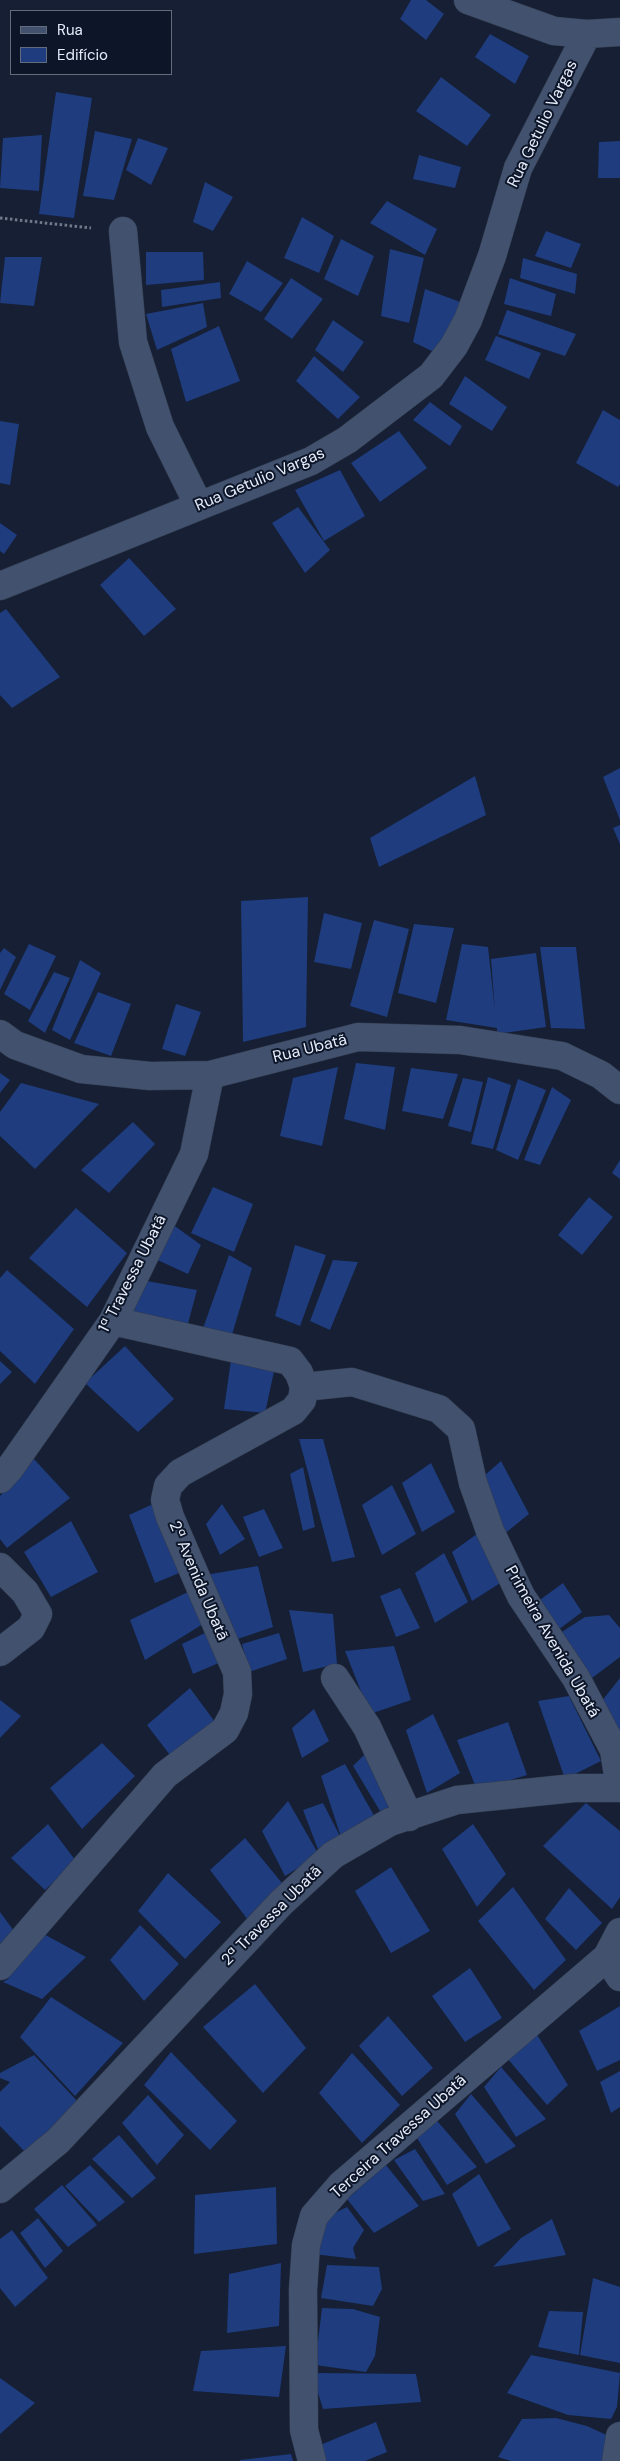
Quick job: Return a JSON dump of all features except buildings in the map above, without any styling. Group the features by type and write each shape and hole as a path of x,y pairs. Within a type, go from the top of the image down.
{"street":[{"path":"468,0 554,31 587,34 620,32"},
{"name":"Rua Getulio Vargas","path":"0,586 311,461 347,440 431,376 454,346 468,320 492,256 518,168 587,34"},
{"path":"122,231 132,342 160,427 198,506"},
{"name":"Rua Ubatã","path":"0,1034 15,1045 81,1069 150,1076 210,1075 358,1037 460,1040 562,1056 601,1075 620,1090"},
{"name":"1ª Travessa Ubatã","path":"0,1479 10,1468 113,1321 194,1154 210,1075"},
{"path":"113,1321 290,1361 299,1373 304,1387"},
{"name":"Primeira Avenida Ubatá","path":"304,1387 352,1382 439,1409 461,1429 473,1483 490,1531 521,1596 576,1678 614,1750 620,1788"},
{"name":"2ª Avenida Ubatã","path":"0,1966 165,1775 225,1730 234,1713 238,1694 237,1672 170,1517 165,1500 168,1486 180,1474 293,1410 302,1400 304,1387"},
{"path":"0,1566 25,1592 38,1614 31,1628 0,1652"},
{"path":"335,1678 367,1727 408,1817"},
{"name":"2ª Travessa Ubatã","path":"0,2189 58,2141 281,1903 332,1855 390,1822 457,1800 574,1788 620,1788"},
{"name":"Terceira Travessa Ubatã","path":"312,2461 304,2430 302,2346 306,2244 314,2216 341,2185 613,1967 620,1932"},
{"path":"616,2461 620,2436"}],"path":[{"path":"0,218 122,231"}]}
